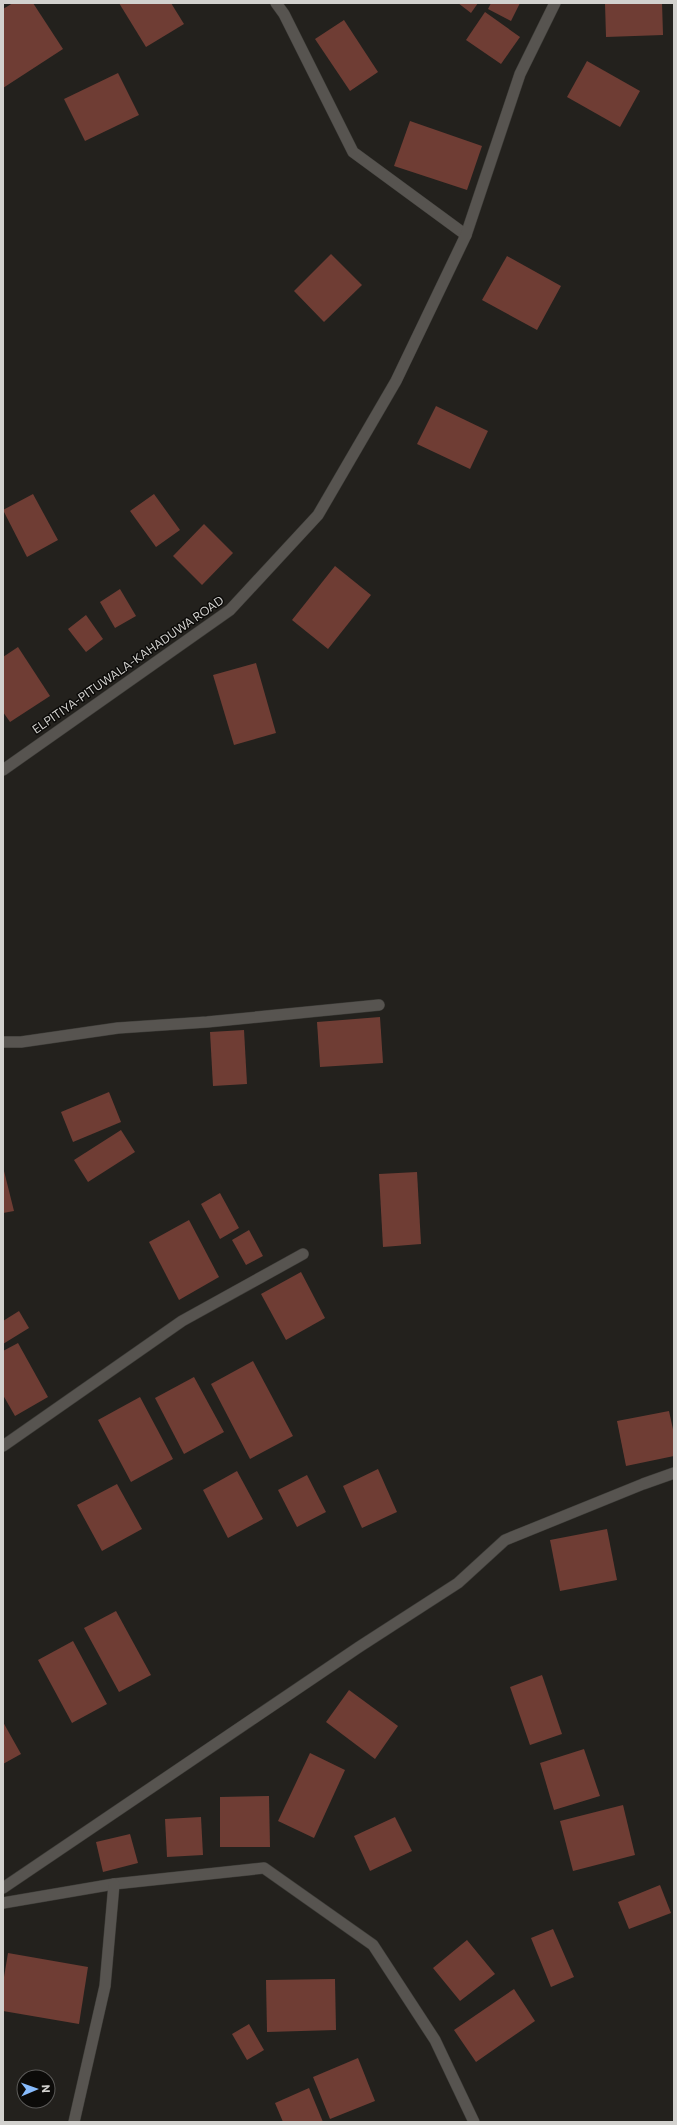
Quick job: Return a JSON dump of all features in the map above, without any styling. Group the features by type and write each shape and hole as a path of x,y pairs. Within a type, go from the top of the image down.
{"street":[{"path":"276,3 284,14 353,152 466,235"},
{"name":"ELPITIYA-PITUWALA-KAHADUWA ROAD","path":"3,770 230,610 318,515 396,381 466,235 520,74 555,3"},
{"path":"3,1042 21,1042 118,1028 208,1022 379,1005"},
{"path":"3,1446 182,1321 303,1254"},
{"path":"3,1888 359,1646 458,1583 505,1540 674,1473"},
{"path":"3,1904 114,1884 264,1868 373,1945 435,2040 474,2122"},
{"path":"74,2122 105,1986 114,1884"}],"building":[{"path":"13,3 33,3 63,49 3,88 3,9"},
{"path":"119,3 171,3 184,24 146,47"},
{"path":"458,3 478,3 471,13"},
{"path":"491,3 520,3 511,21 488,9"},
{"path":"605,3 662,3 663,35 606,37"},
{"path":"485,12 520,37 501,64 466,40"},
{"path":"344,20 378,72 350,91 315,39"},
{"path":"587,61 640,91 620,127 567,97"},
{"path":"118,73 139,115 85,141 64,99"},
{"path":"410,121 482,146 467,190 394,166"},
{"path":"331,254 362,285 324,322 294,291"},
{"path":"507,256 561,286 537,330 482,300"},
{"path":"436,406 488,431 470,469 417,444"},
{"path":"33,494 58,540 27,557 3,510"},
{"path":"154,494 180,530 156,547 130,511"},
{"path":"204,524 233,553 202,585 173,556"},
{"path":"335,566 371,595 328,649 292,620"},
{"path":"120,589 136,616 115,628 100,602"},
{"path":"86,615 103,639 86,652 68,629"},
{"path":"18,647 50,696 10,722 3,712 3,657"},
{"path":"256,663 276,733 234,745 213,675"},
{"path":"380,1017 383,1063 320,1067 317,1022"},
{"path":"244,1030 247,1084 213,1086 210,1032"},
{"path":"109,1092 121,1122 73,1142 61,1112"},
{"path":"121,1130 135,1152 88,1182 74,1160"},
{"path":"3,1167 14,1211 3,1213"},
{"path":"417,1172 421,1244 383,1247 379,1174"},
{"path":"220,1193 239,1228 220,1239 201,1204"},
{"path":"189,1220 219,1277 179,1300 149,1242"},
{"path":"249,1230 263,1256 246,1265 232,1240"},
{"path":"301,1272 325,1318 286,1340 261,1294"},
{"path":"19,1311 29,1328 3,1344 3,1321"},
{"path":"18,1343 48,1397 15,1416 3,1395 3,1351"},
{"path":"253,1361 293,1436 250,1459 211,1384"},
{"path":"194,1377 224,1432 184,1454 155,1398"},
{"path":"140,1397 173,1459 131,1482 98,1420"},
{"path":"669,1411 674,1434 674,1456 626,1466 617,1421"},
{"path":"378,1469 397,1512 362,1528 343,1486"},
{"path":"237,1471 263,1519 228,1538 203,1490"},
{"path":"307,1475 326,1512 297,1527 278,1490"},
{"path":"117,1484 142,1529 102,1551 77,1505"},
{"path":"607,1529 617,1580 560,1591 550,1540"},
{"path":"116,1611 151,1675 119,1692 84,1628"},
{"path":"73,1641 107,1704 72,1723 38,1660"},
{"path":"542,1675 562,1734 530,1745 510,1687"},
{"path":"349,1690 398,1726 375,1759 326,1722"},
{"path":"3,1722 21,1754 3,1764"},
{"path":"584,1749 600,1796 554,1810 540,1763"},
{"path":"310,1753 345,1770 314,1838 278,1821"},
{"path":"269,1796 270,1847 220,1847 220,1797"},
{"path":"623,1805 635,1855 573,1871 560,1821"},
{"path":"201,1817 203,1855 167,1857 165,1819"},
{"path":"395,1817 412,1851 370,1871 354,1836"},
{"path":"130,1834 138,1863 103,1872 96,1842"},
{"path":"660,1885 671,1913 629,1929 618,1902"},
{"path":"553,1929 574,1977 551,1987 531,1938"},
{"path":"467,1940 495,1974 460,2001 433,1968"},
{"path":"8,1953 88,1967 79,2024 3,2011 3,1983"},
{"path":"335,1979 336,2030 267,2032 266,1980"},
{"path":"514,1989 535,2021 476,2062 454,2030"},
{"path":"249,2024 264,2050 247,2060 232,2034"},
{"path":"358,2058 375,2101 330,2119 313,2077"},
{"path":"309,2088 323,2122 283,2122 275,2103"}]}
